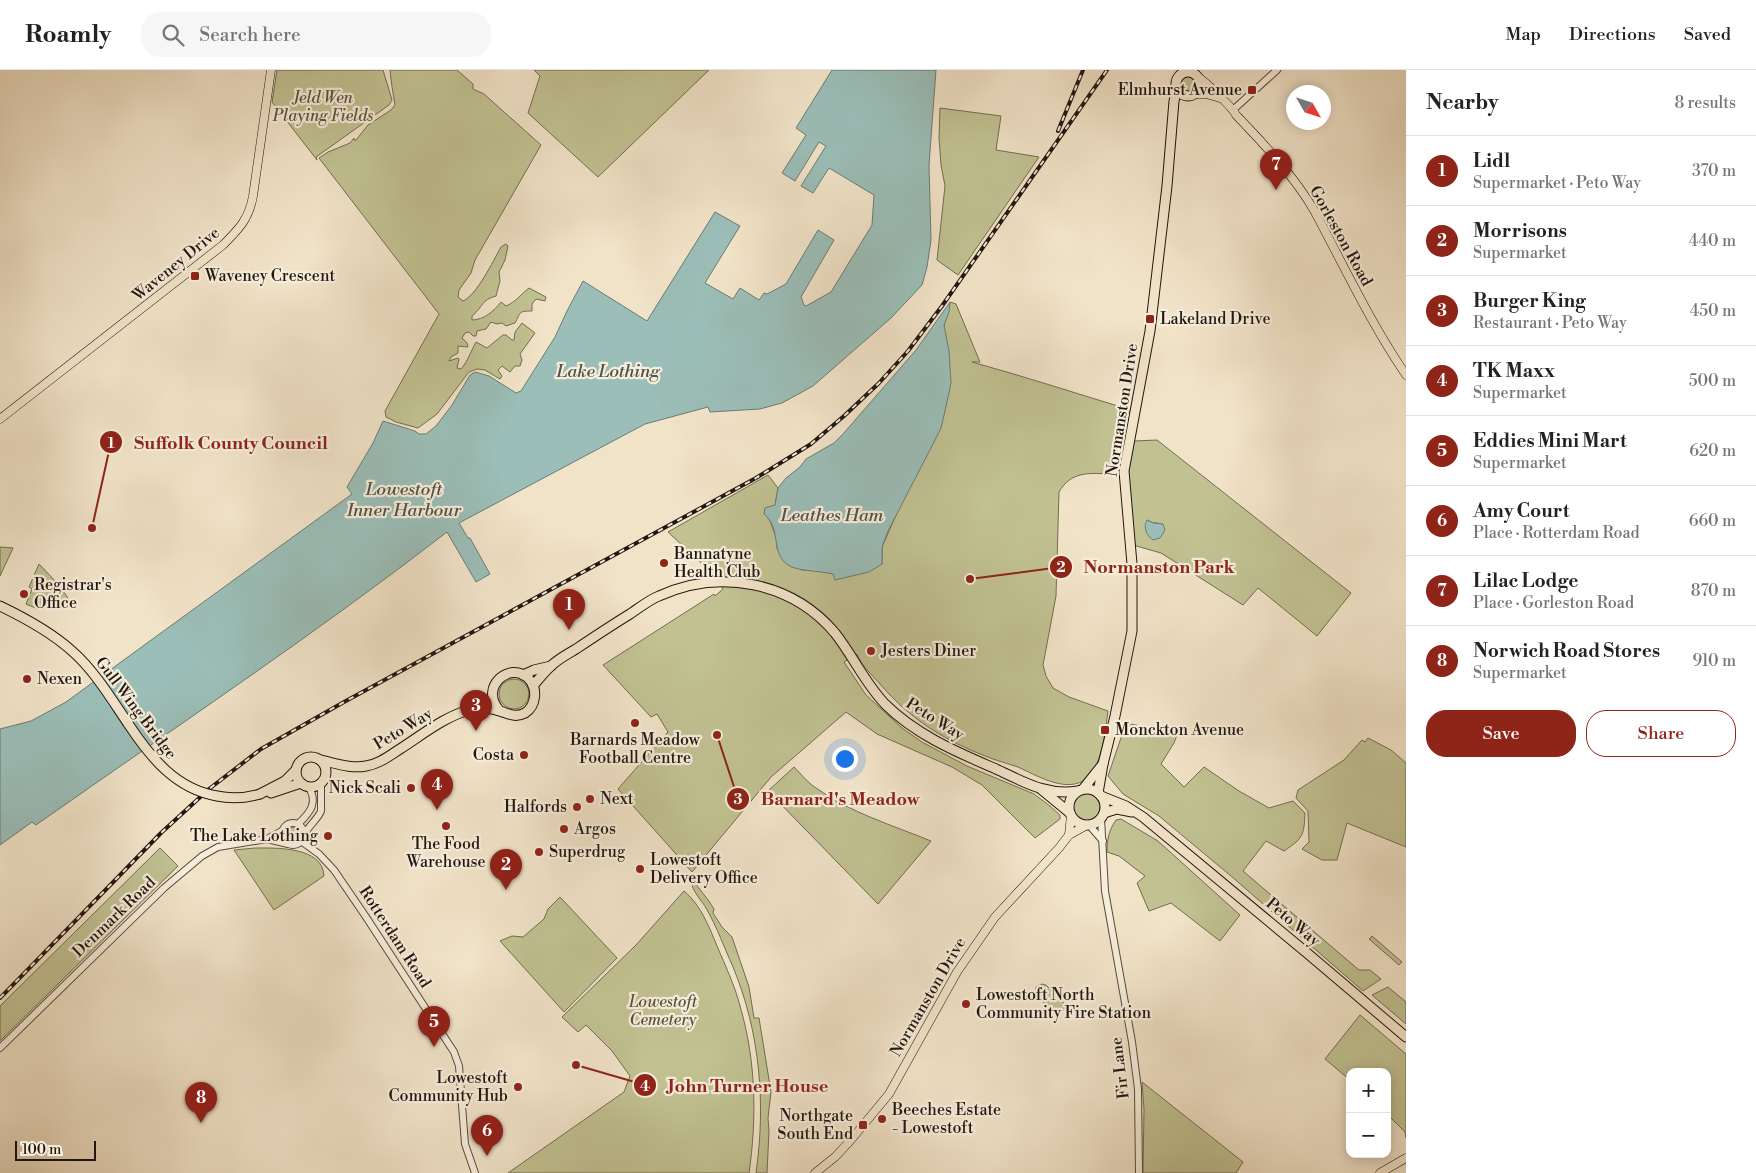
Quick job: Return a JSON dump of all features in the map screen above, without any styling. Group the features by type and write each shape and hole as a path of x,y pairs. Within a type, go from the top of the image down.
{"highway":[{"name":"Normanston Drive","path":"1100,794 1103,764 1132,631 1132,564 1124,471 1150,331 1174,117 1177,84 1176,70"},
{"path":"1190,72 1195,74 1200,87 1193,95 1183,94 1177,84 1182,74 1190,72"},
{"name":"Normanston Drive","path":"1174,117 1181,104 1193,95"},
{"name":"Peto Way","path":"533,686 551,666 658,596 697,584 747,583 775,590 799,602 815,613 842,643 885,704 899,717 938,742 1042,790 1070,814"},
{"name":"Gull Wing Bridge","path":"0,606 22,617 73,652 114,703 142,744 166,772 179,781 193,789 210,795 225,797 249,797 305,785"},
{"name":"Peto Way","path":"523,675 551,666"},
{"path":"516,673 523,675 533,686 534,700 528,710 514,716 508,715 499,710 493,700 494,684 503,676 516,673"},
{"name":"Peto Way","path":"320,760 347,766 365,766 379,762 438,724 473,709 492,694"},
{"name":"Peto Way","path":"473,709 489,708 499,710"},
{"path":"260,794 285,781 296,770 300,762 308,757 320,760 325,767 323,779 317,785 305,785 296,775 296,770"},
{"name":"Normanston Drive","path":"1081,790 1103,764"},
{"name":"Peto Way","path":"323,779 336,769 347,766"},
{"path":"1103,816 1105,804 1100,794 1091,789 1081,790 1074,794 1069,803 1070,814 1078,823 1094,824 1103,816 1117,809 1137,813"},
{"name":"Peto Way","path":"1042,790 1063,792 1081,790"},
{"name":"Peto Way","path":"1100,794 1137,813 1406,1037"}],"main road":[{"name":"Waveney Drive","path":"0,419 223,245 244,223 248,216 253,196 271,70"},
{"name":"Gorleston Road","path":"1195,74 1234,109 1236,115 1297,186 1314,212 1382,339 1406,375"},
{"name":"Gorleston Road","path":"1193,95 1206,94 1220,98"},
{"path":"1069,835 1070,814"},
{"name":"Normanston Drive","path":"815,1173 840,1152 889,1094 957,972 1006,904 1069,835 1088,825"},
{"path":"1380,1173 1406,1158"}],"street":[{"path":"1234,109 1278,70"},
{"path":"304,835 304,830 294,823 286,825 282,831 283,838 288,844 295,845 301,842 321,811 323,779"},
{"path":"298,824 309,813 314,804 312,792 305,785"},
{"name":"Fir Lane","path":"1103,816 1105,891 1132,1042 1138,1090 1139,1173"},
{"path":"1088,825 1103,842"},
{"name":"Denmark Road","path":"267,840 282,831"},
{"name":"Denmark Road","path":"0,1048 144,906 202,856 218,847 267,840 288,844"},
{"name":"Rotterdam Road","path":"301,842 319,854 334,870 454,1052 459,1066 466,1144 475,1173"}],"green space":[{"name":"Jeld Wen Playing Fields","path":"277,70 383,70 392,100 389,105 316,157 317,160 272,102"},
{"path":"390,70 457,70 473,84 473,89 484,94 541,145 475,260 471,273 459,290 458,297 463,301 474,292 501,247 506,244 508,246 505,260 499,272 500,281 496,296 485,301 472,316 472,320 488,314 501,302 506,306 510,304 529,288 546,297 545,301 536,299 532,304 532,311 522,312 515,323 506,326 502,323 491,322 486,329 477,331 476,336 469,332 465,333 462,338 468,347 458,346 458,353 451,357 449,361 458,358 457,368 461,369 476,342 487,348 503,335 514,340 515,332 522,323 535,333 520,354 522,360 520,366 515,366 510,372 502,366 498,370 502,376 500,379 485,370 477,369 469,372 437,414 418,428 386,417 385,411 439,314 319,158 350,143 354,138 356,140 368,125 391,110 395,105"},
{"path":"534,70 709,70 598,177 528,113 540,76"},
{"path":"1185,76 1191,76 1196,81 1194,90 1185,92 1180,87 1180,81"},
{"path":"940,108 1001,116 996,150 1039,157 958,275 937,260 945,186 939,138"},
{"path":"950,302 956,304 980,362 972,362 1131,410 1118,466 1112,468 1111,474 1088,474 1075,477 1069,480 1059,492 1056,596 1043,665 1046,676 1053,688 1069,697 1108,711 1102,749 1094,768 1083,781 1067,785 1058,784 945,738 918,720 892,697 867,670 857,654 844,662 866,695 902,728 922,742 967,766 1034,794 1060,815 1060,819 1035,838 982,785 952,767 877,734 846,712 771,777 692,872 618,789 668,732 657,714 651,717 603,665 714,594 715,596 723,589 715,576 668,532 768,475 778,488 775,506 769,518 777,540 777,549 801,570 816,570 833,574 882,564 882,547 896,515"},
{"path":"1157,440 1351,593 1317,636 1258,588 1243,605 1161,553 1133,545 1127,487 1128,468 1134,441","holes":["1147,520 1158,523 1153,540"]},
{"path":"0,547 13,548 0,576"},
{"path":"39,564 68,598 58,606 38,609 26,604 32,589 29,587"},
{"path":"514,679 525,683 529,694 525,705 514,709 503,705 499,694 503,683"},
{"path":"1126,723 1178,732 1174,743 1161,764 1184,787 1204,767 1239,791 1269,808 1293,801 1305,813 1303,832 1295,843 1284,851 1266,841 1243,871 1359,970 1370,970 1381,979 1363,991 1159,816 1123,794 1108,776"},
{"path":"1368,738 1391,750 1406,763 1406,847 1347,823 1337,860 1322,860 1302,849 1309,842 1308,811 1296,798 1298,790 1344,760 1362,740 1365,742"},
{"path":"794,767 813,786 843,805 931,841 878,904 768,791"},
{"path":"1086,793 1096,797 1100,807 1096,817 1086,821 1076,817 1072,807 1076,797"},
{"path":"1121,819 1158,841 1240,915 1220,941 1171,903 1149,911 1137,883 1145,876 1119,856 1107,852 1108,839 1112,827 1116,820"},
{"path":"290,827 296,827 300,834 296,841 290,841 286,837 286,831"},
{"path":"160,848 178,866 0,1041 0,1006"},
{"path":"255,848 285,849 307,854 316,859 322,866 324,876 274,910 234,850"},
{"path":"692,878 712,905 713,913 722,927 732,937 749,987 754,1018 759,1018 771,1092 768,1118 767,1173 756,1173 759,1147 760,1094 755,1042 749,1017 733,967 710,915 693,888"},
{"name":"Lowestoft Cemetery","path":"684,891 695,902 711,931 730,976 745,1026 754,1089 752,1152 749,1173 508,1173 624,1092 630,1076 612,1051 586,1025 578,1032 562,1017 636,945"},
{"path":"560,897 617,958 564,1012 500,941 512,936 523,937 544,919 548,909"},
{"path":"1372,936 1402,962 1399,965 1369,939"},
{"path":"1042,984 1046,985 1065,1004 1064,1010 1059,1014 1054,1014 1036,994 1036,987"},
{"path":"1388,987 1406,1002 1406,1024 1372,995"},
{"path":"1360,1015 1406,1054 1406,1138 1405,1132 1391,1118 1391,1068 1346,1068 1346,1077 1325,1059"},
{"path":"1142,1082 1243,1162 1236,1173 1143,1173 1144,1109"}],"water":[{"path":"832,70 936,70 929,165 931,240 927,267 922,285 891,318 813,386 782,403 760,409 710,412 708,407 645,424 459,523 468,538 470,538 490,574 476,582 447,532 346,608 243,681 36,825 32,822 0,845 0,729 31,721 66,702 352,494 347,487 373,443 383,421 419,434 426,434 436,426 452,405 470,375 475,372 489,376 516,393 521,391 555,337 583,281 647,321 715,212 740,226 705,283 733,299 740,288 759,300 764,293 767,294 786,284 818,230 834,240 801,297 806,306 831,292 872,225 874,195 829,168 813,193 801,186 826,146 819,142 795,181 782,173 806,135 796,128"},
{"name":"Leathes Ham","path":"950,302 949,312 944,325 949,351 951,383 941,428 888,531 882,547 882,564 869,572 835,580 833,574 803,570 788,565 779,554 773,527 764,514 765,508 775,505 778,488 806,459 834,443 843,434 916,350"},
{"path":"1147,520 1163,524 1165,530 1160,538 1153,540 1149,536 1145,528"}],"railway":[{"path":"1058,131 1083,70"},
{"path":"0,998 161,833 209,789 261,749 756,478 811,444 879,383 908,351 942,306 1107,70"}],"place":[{"name":"Elmhurst Avenue","path":"1252,90"},
{"name":"Lilac Lodge","path":"1276,190"},
{"name":"Waveney Crescent","path":"195,276"},
{"name":"Lakeland Drive","path":"1150,319"},
{"name":"Suffolk County Council","path":"92,528"},
{"name":"Bannatyne Health Club","path":"664,563"},
{"name":"Normanston Park","path":"970,579"},
{"name":"Registrar's Office","path":"24,594"},
{"name":"Lidl","path":"569,630"},
{"name":"Jesters Diner","path":"871,651"},
{"name":"Nexen","path":"27,679"},
{"name":"Barnards Meadow Football Centre","path":"635,723"},
{"name":"Monckton Avenue","path":"1105,730"},
{"name":"Burger King","path":"476,731"},
{"name":"Barnard's Meadow","path":"717,735"},
{"name":"Costa","path":"524,755"},
{"name":"Nick Scali","path":"411,788"},
{"name":"Next","path":"590,799"},
{"name":"Halfords","path":"577,807"},
{"name":"TK Maxx","path":"437,810"},
{"name":"The Food Warehouse","path":"446,826"},
{"name":"Argos","path":"564,829"},
{"name":"The Lake Lothing","path":"328,836"},
{"name":"Superdrug","path":"539,852"},
{"name":"Lowestoft Delivery Office","path":"640,869"},
{"name":"Morrisons","path":"506,890"},
{"name":"Lowestoft North Community Fire Station","path":"966,1004"},
{"name":"Eddies Mini Mart","path":"434,1047"},
{"name":"John Turner House","path":"576,1065"},
{"name":"Lowestoft Community Hub","path":"518,1087"},
{"name":"Beeches Estate - Lowestoft","path":"882,1119"},
{"name":"Norwich Road Stores","path":"201,1123"},
{"name":"Northgate South End","path":"863,1125"},
{"name":"Amy Court","path":"487,1156"}],"water label":[{"name":"Lake Lothing","path":"608,371"},
{"name":"Lowestoft Inner Harbour","path":"404,499"}]}
